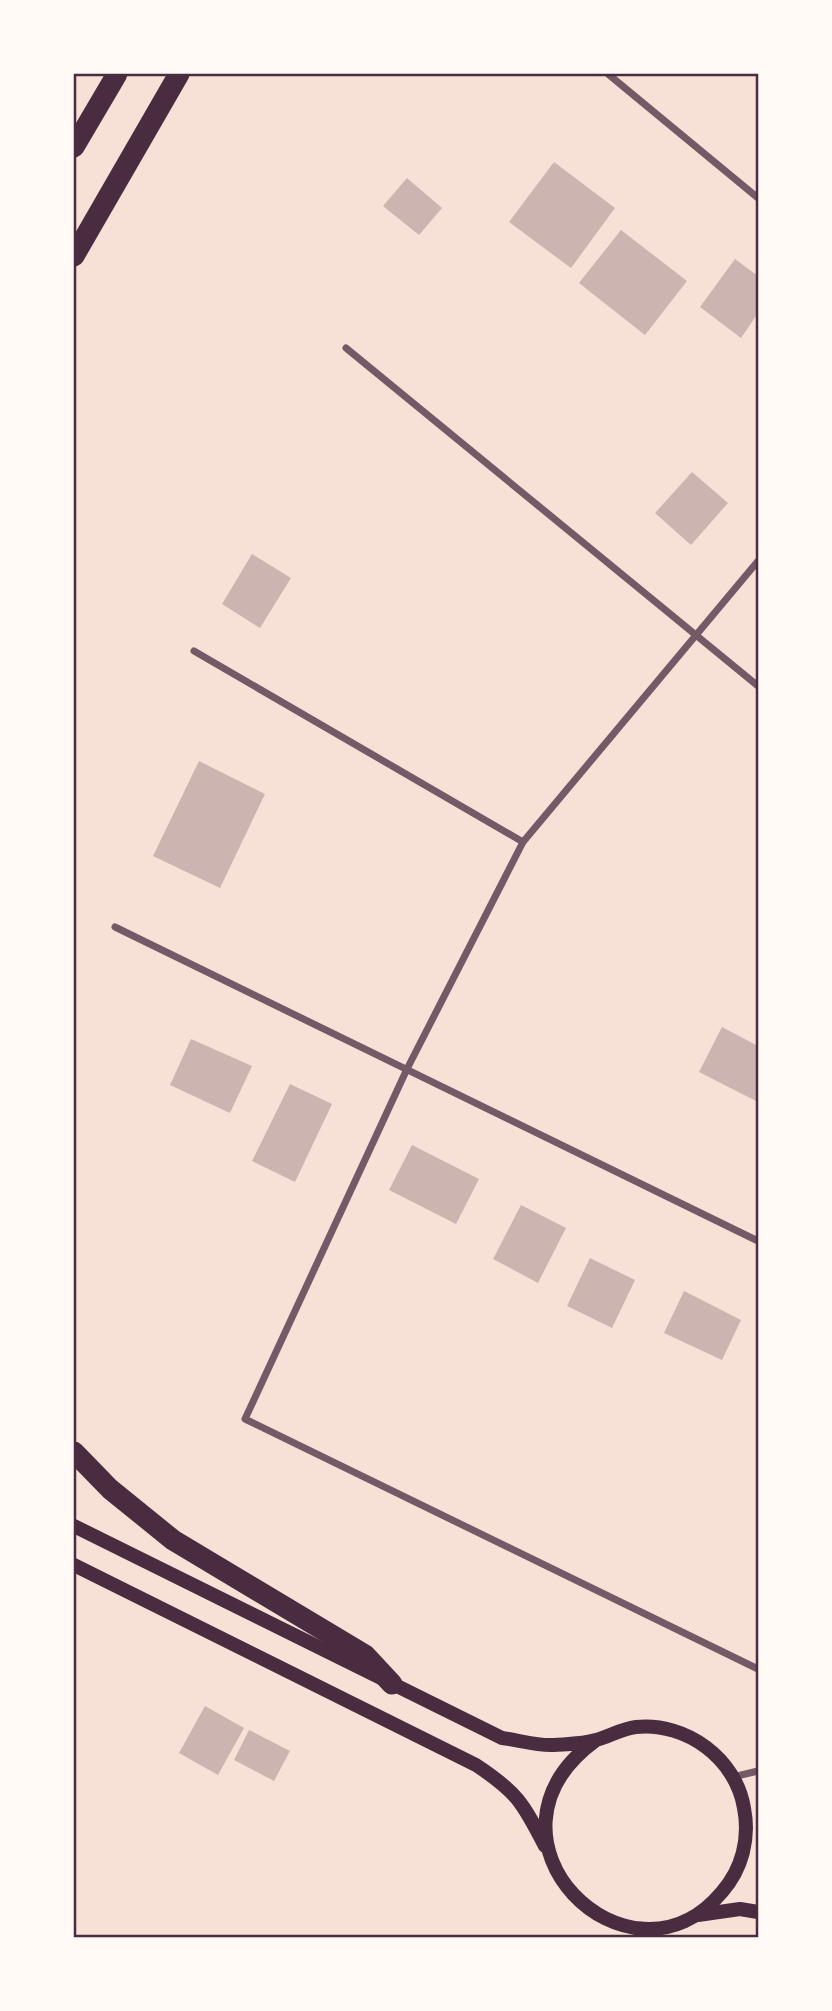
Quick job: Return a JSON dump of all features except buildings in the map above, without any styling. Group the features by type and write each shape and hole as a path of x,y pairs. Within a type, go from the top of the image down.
{"highway":[{"path":"74,146 117,74"},
{"path":"74,256 179,74"},
{"path":"74,1452 110,1489 173,1540 365,1655 392,1684"}],"main road":[{"path":"74,1526 502,1738 552,1745 596,1740"},
{"path":"74,1565 476,1765 507,1786 525,1807 559,1878 572,1896 610,1921 631,1927 654,1928 676,1924 696,1915 715,1901 740,1864 746,1843 747,1820 743,1798"},
{"path":"550,1857 546,1835 547,1812 552,1791 563,1770 577,1753 596,1740 616,1731 638,1727 672,1731 703,1744 720,1759 733,1777 758,1835"},
{"path":"696,1915 740,1909 758,1912"}],"street":[{"path":"608,74 758,198"},
{"path":"346,348 758,686"},
{"path":"758,561 523,842 407,1069 245,1419 758,1669"},
{"path":"194,650 523,842"},
{"path":"115,927 758,1241"},
{"path":"733,1777 758,1771"}]}
